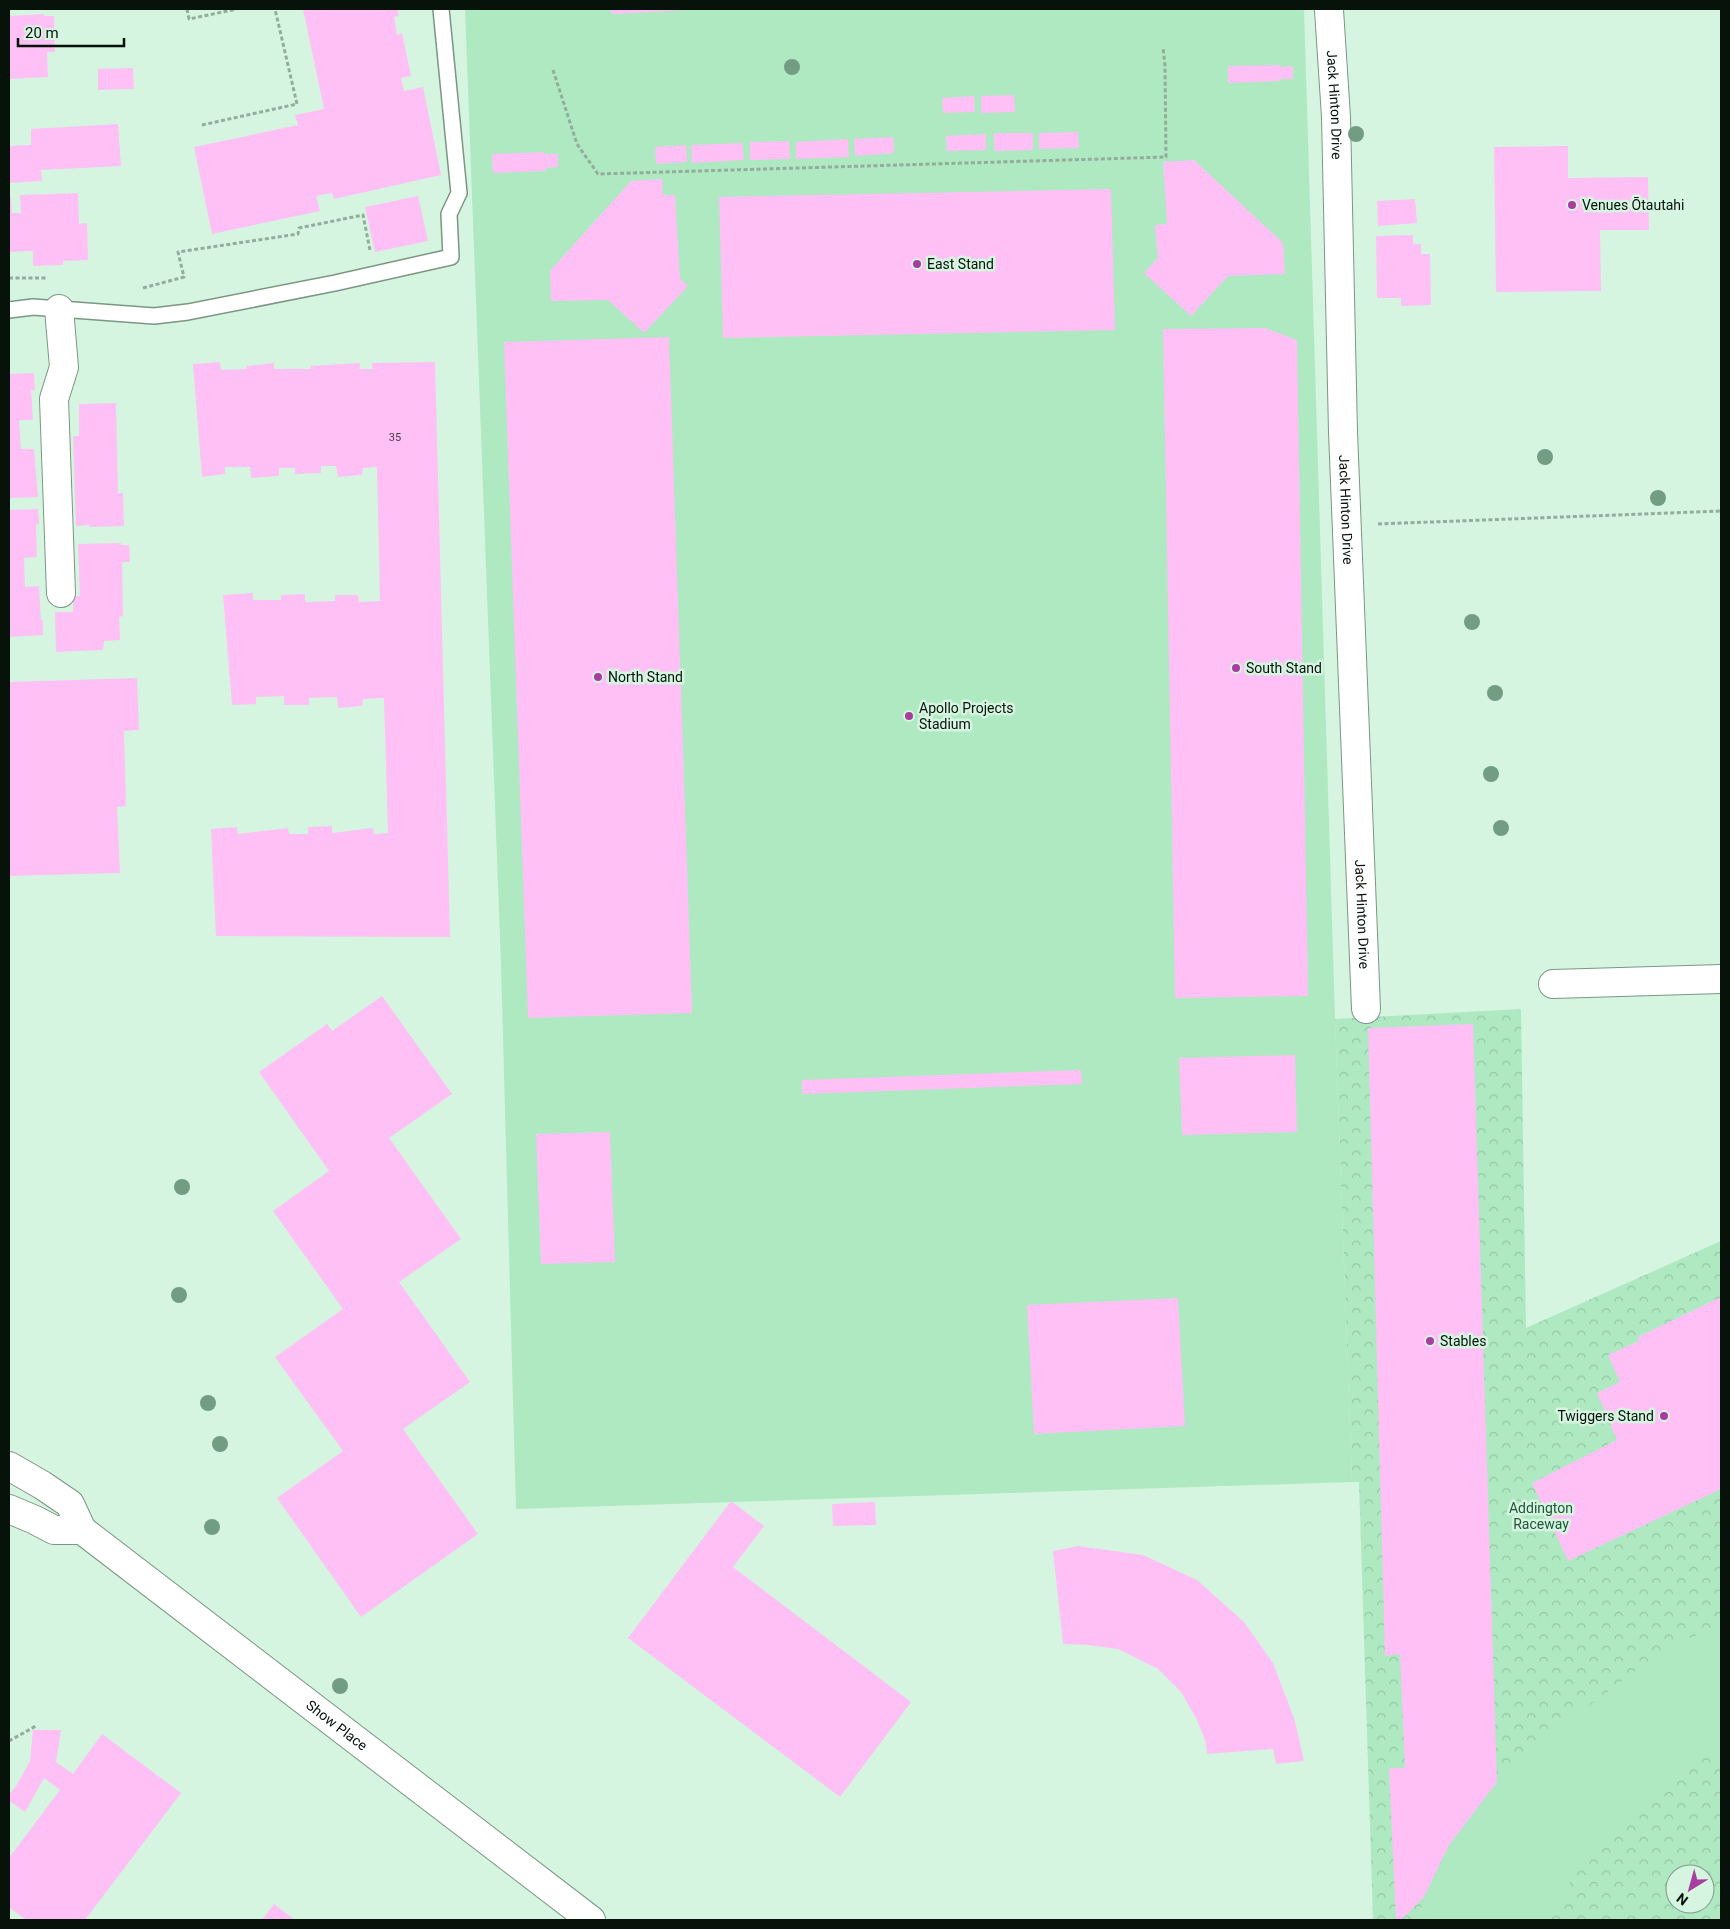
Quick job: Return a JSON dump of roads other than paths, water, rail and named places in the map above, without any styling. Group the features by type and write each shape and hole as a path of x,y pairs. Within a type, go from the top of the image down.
{"street":[{"name":"Jack Hinton Drive","path":"1329,9 1336,117 1347,525 1366,1008"},
{"path":"59,309 64,367 54,399 62,593"},
{"path":"1553,984 1721,979"},
{"name":"Show Place","path":"9,1466 70,1504 82,1530 591,1920"},
{"path":"9,1509 54,1530 82,1530"}],"lane":[{"path":"9,310 34,307 154,316 206,309 451,257 449,214 459,193 441,9"}],"place":[{"name":"Venues Ōtautahi","path":"1572,205"},
{"name":"East Stand","path":"917,264"},
{"name":"South Stand","path":"1236,668"},
{"name":"North Stand","path":"598,677"},
{"name":"Apollo Projects Stadium","path":"909,716"},
{"name":"Stables","path":"1430,1341"},
{"name":"Twiggers Stand","path":"1664,1416"}],"park label":[{"name":"Addington Raceway","path":"1541,1516"}]}
